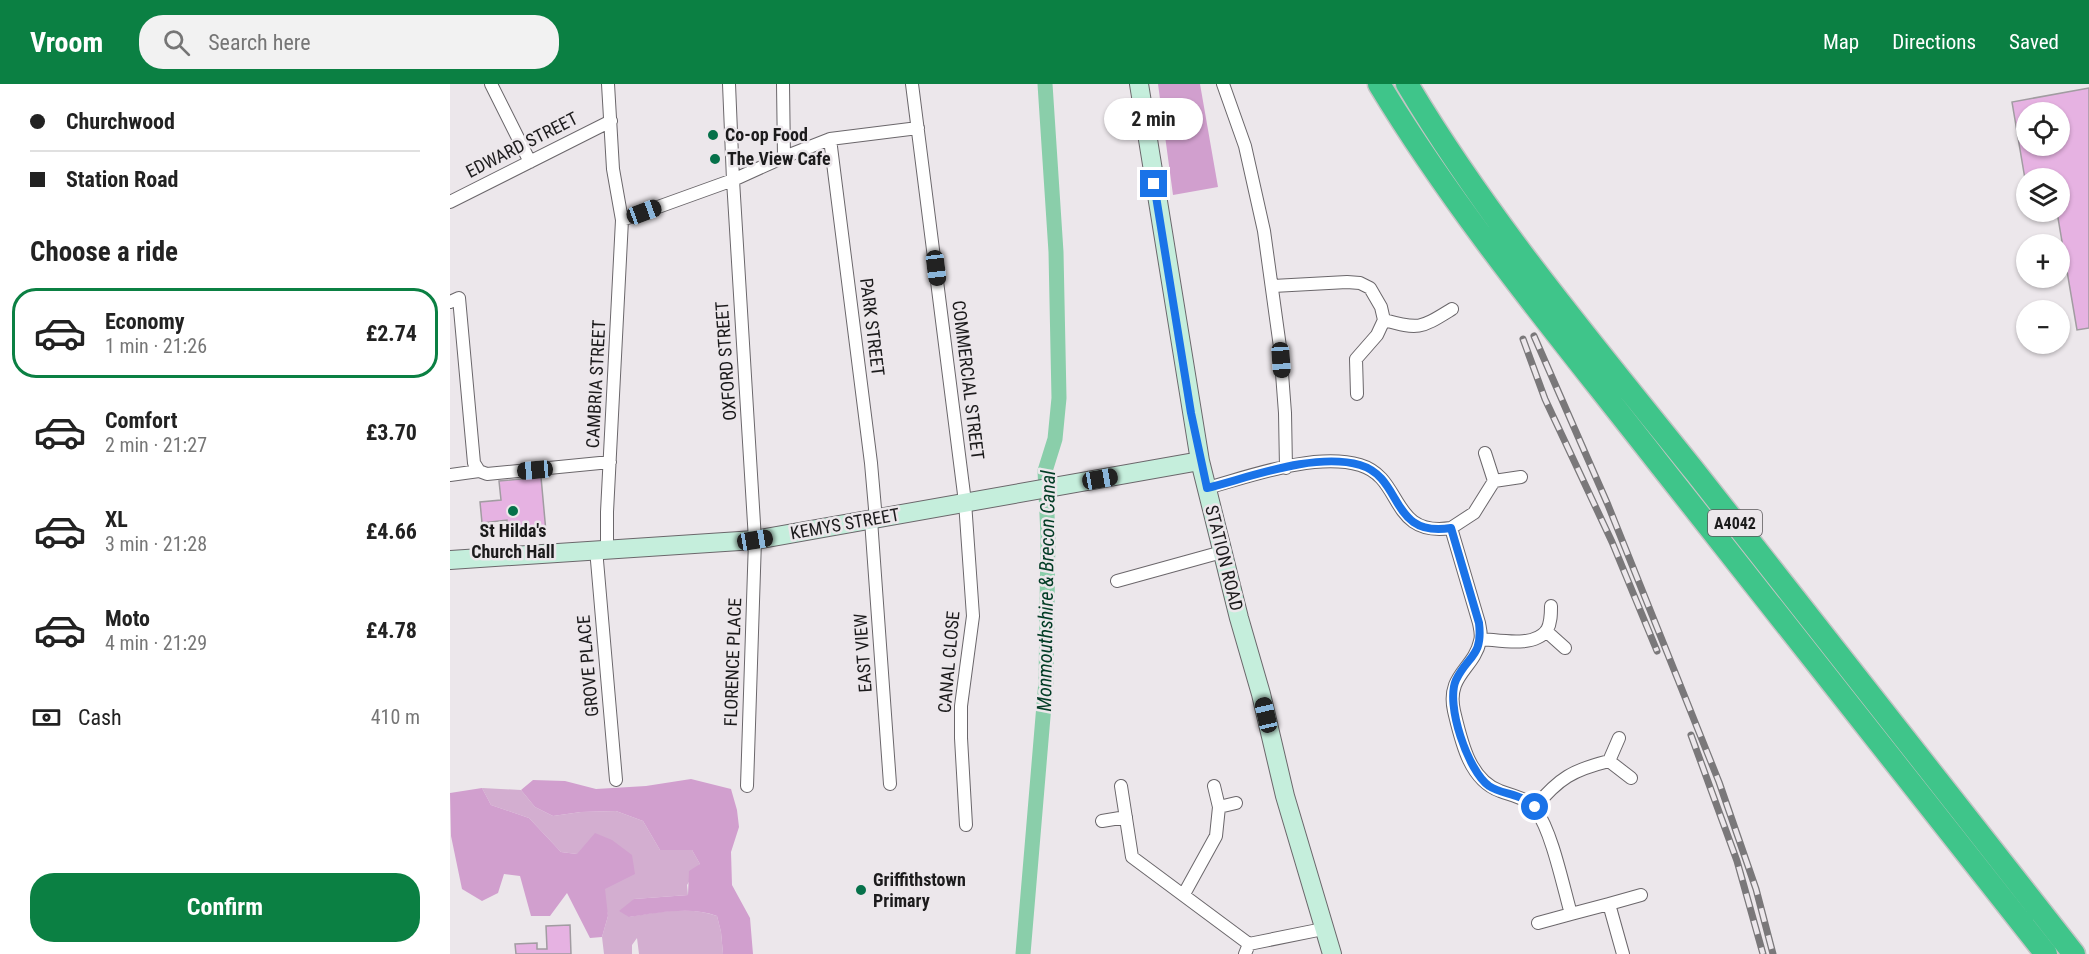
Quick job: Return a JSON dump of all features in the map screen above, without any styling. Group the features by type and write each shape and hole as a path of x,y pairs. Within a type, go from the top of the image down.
{"highway":[{"name":"A4042","path":"1379,84 1413,141 1466,215 1578,361 2046,954"},
{"name":"A4042","path":"1407,84 1440,137 1508,232 1590,339 2074,954"}],"street":[{"path":"490,84 530,162"},
{"name":"CAMBRIA STREET","path":"601,549 607,512 622,220 613,169 608,84"},
{"name":"OXFORD STREET","path":"729,84 755,540"},
{"path":"783,84 784,157"},
{"name":"COMMERCIAL STREET","path":"912,84 965,502"},
{"name":"STATION ROAD","path":"1139,84 1200,461 1261,694 1285,796 1332,954"},
{"path":"1223,84 1245,146 1264,231 1273,286 1285,413 1286,468"},
{"name":"EDWARD STREET","path":"450,202 611,121"},
{"path":"622,220 733,180 784,157 830,140 918,128"},
{"name":"PARK STREET","path":"830,140 871,463 874,520"},
{"path":"1273,286 1324,282 1360,283 1370,288 1376,295 1384,314 1384,320 1377,335 1356,359 1357,394"},
{"path":"454,300 474,463 479,471"},
{"path":"1384,320 1420,327 1452,309"},
{"path":"1485,453 1494,481"},
{"name":"KEMYS STREET","path":"450,560 755,540 1200,461"},
{"path":"1207,488 1318,461 1341,461 1362,465 1377,475 1388,486 1408,518 1419,526 1437,530 1451,528 1474,513 1494,481 1521,477"},
{"path":"450,475 479,471 487,474 610,462"},
{"name":"CANAL CLOSE","path":"965,502 973,616 961,706 966,825"},
{"name":"EAST VIEW","path":"874,520 890,784"},
{"path":"1451,528 1479,623 1481,639 1476,653 1456,681 1453,694 1454,709 1469,759 1477,774 1489,786 1521,797 1535,807 1544,822 1571,914"},
{"name":"FLORENCE PLACE","path":"747,786 755,540"},
{"name":"GROVE PLACE","path":"601,549 616,780"},
{"path":"1117,581 1222,552"},
{"path":"1481,639 1530,640 1546,631 1551,606"},
{"path":"1546,631 1565,648"},
{"path":"1535,807 1571,772 1609,760 1619,738"},
{"path":"1609,760 1631,778"},
{"path":"1121,786 1132,857 1184,894 1247,949 1323,929"},
{"path":"1184,894 1216,836 1219,807 1214,786"},
{"path":"1219,807 1236,803"},
{"path":"1102,821 1126,817"},
{"path":"1538,923 1641,895"},
{"path":"1609,904 1623,954"}],"shaded area":[{"path":"1158,84 1200,84 1218,187 1173,195"},
{"path":"691,779 731,789 739,827 731,852 732,885 750,918 753,954 723,954 717,916 685,911 629,917 619,911 634,899 688,895 689,871 700,864 692,850 660,850 643,821 616,811 553,816 535,807 521,790 533,780 565,781 596,789 646,786"},
{"path":"482,788 521,790 535,807 553,816 616,811 643,821 660,850 692,850 700,864 687,885 688,895 634,899 629,917 684,911 717,916 723,954 639,954 637,938 632,945 632,954 604,954 602,937 608,916 604,898 605,889 577,854 561,852 529,818 491,805"},
{"path":"482,788 491,805 529,818 561,852 577,854 595,833 612,840 632,855 635,874 605,889 608,916 602,937 590,938 567,893 550,916 531,916 520,876 504,874 498,893 482,901 462,889 451,836 450,793"}],"building":[{"path":"2089,88 2089,328 2077,330 2070,288 2070,234 2061,234 2059,222 2070,222 2070,168 2023,168 2021,156 2070,156 2070,102 2016,102 2016,126 2012,102"},
{"name":"St Hilda's Church Hall","path":"541,477 546,532 508,535 507,520 482,523 480,502 501,500 499,481"},
{"path":"570,925 571,954 516,954 515,944 537,943 537,949 547,949 546,926"}],"waterway":[{"name":"Monmouthshire & Brecon Canal","path":"1023,954 1046,681 1048,536 1045,471 1055,439 1059,398 1056,252 1045,84"}],"railway":[{"path":"1534,336 1608,505 1719,782 1756,889 1773,954"},
{"path":"1523,339 1545,399 1612,542 1657,651"},
{"path":"1691,735 1737,861 1763,954"}],"place":[{"name":"Co-op Food","path":"713,135"},
{"name":"The View Cafe","path":"715,159"},
{"name":"St Hilda's Church Hall","path":"513,511"},
{"name":"Griffithstown Primary","path":"861,890"}],"route":[{"path":"1154,184 1191,413 1207,488 1318,461 1341,461 1362,465 1377,475 1388,486 1408,518 1419,526 1437,530 1451,528 1479,623 1481,639 1476,653 1456,681 1453,694 1454,709 1459,726 1469,759 1477,774 1489,786 1521,797 1535,807"}]}
